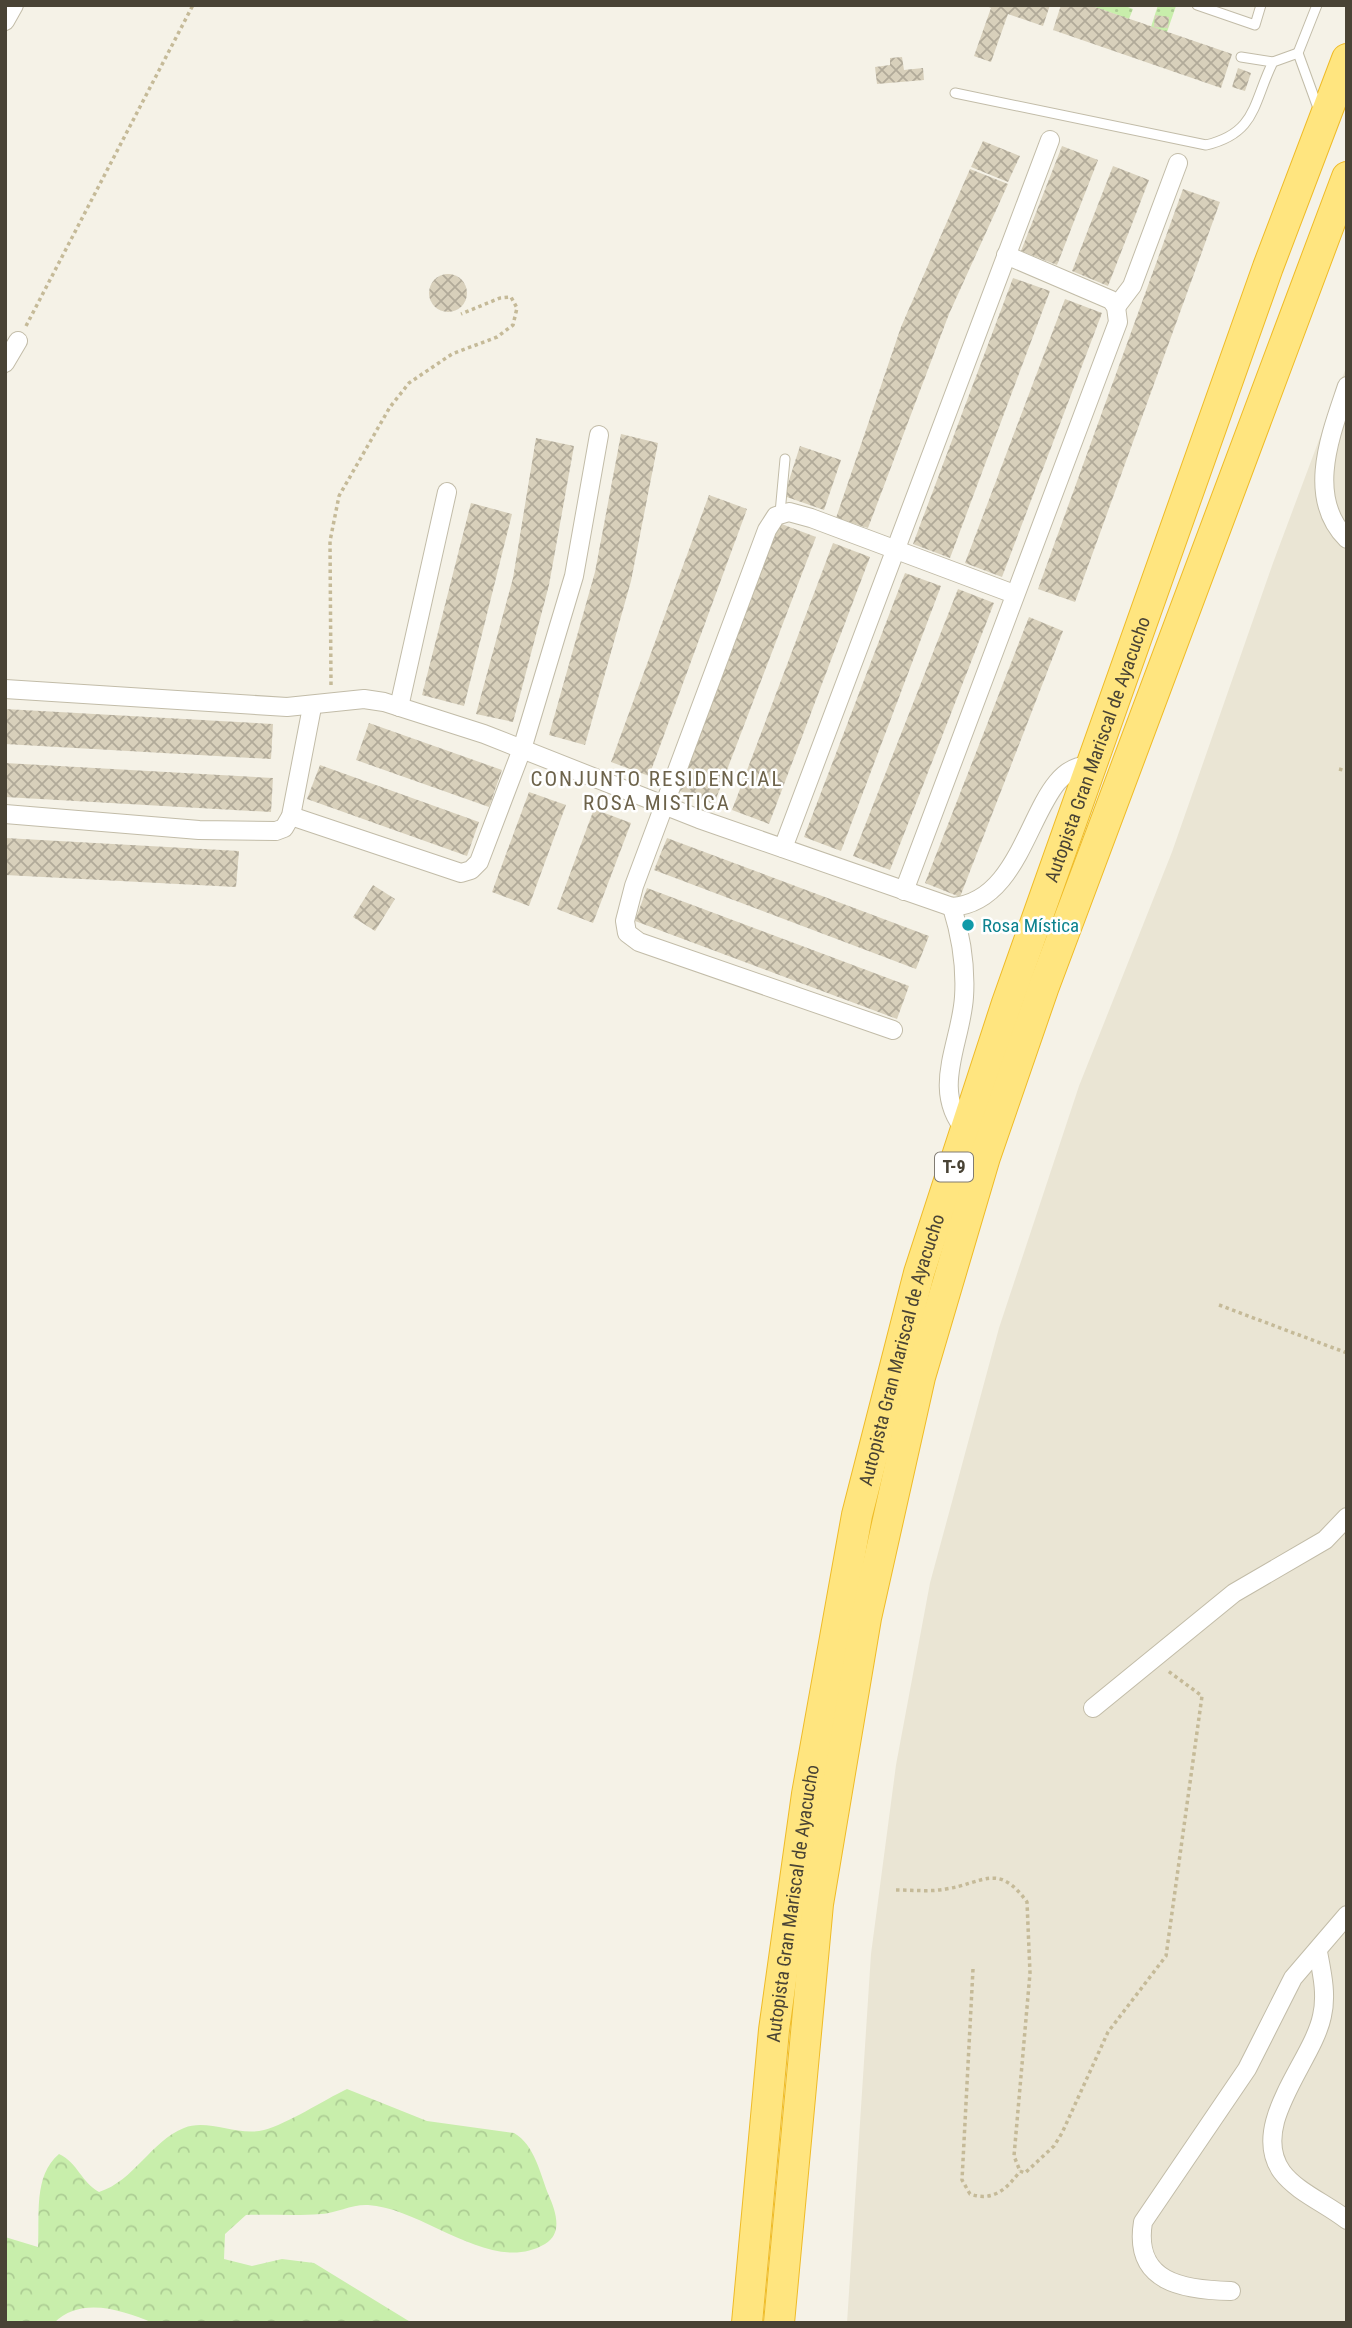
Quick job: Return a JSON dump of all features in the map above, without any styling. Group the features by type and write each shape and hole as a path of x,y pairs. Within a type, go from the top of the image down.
{"highway":[{"name":"Autopista Gran Mariscal de Ayacucho","path":"747,2323 774,2030 807,1794 856,1515 919,1273 1007,1003 1347,59"},
{"name":"Autopista Gran Mariscal de Ayacucho","path":"779,2323 818,1904 866,1618 920,1377 985,1157 1043,989 1347,177"}],"street":[{"path":"5,21 14,5"},
{"path":"783,848 1051,140"},
{"path":"904,891 1014,594 1117,329 1116,307 1132,285 1178,163"},
{"path":"1006,255 1096,291 1116,307"},
{"path":"5,363 18,341"},
{"path":"1347,386 1328,446 1324,478 1326,502 1335,523 1347,539"},
{"path":"290,816 465,873 479,862 522,749 574,576 599,435"},
{"path":"399,707 447,492"},
{"path":"892,1030 631,939 625,927 626,914 767,530 780,513 800,514 1014,594"},
{"path":"5,689 312,707 365,699 399,707 522,749 665,806 952,907 974,902 1012,866 1031,834 1047,795 1061,775 1073,768 1093,766"},
{"path":"5,814 268,833 284,828 290,816 312,707"},
{"path":"952,907 961,941 964,997 947,1091 953,1113 966,1130"},
{"path":"1093,1708 1234,1593 1325,1540 1347,1517"},
{"path":"1231,2291 1189,2289 1157,2274 1144,2256 1140,2239 1143,2222 1247,2069 1293,1978 1347,1915"},
{"path":"1318,1952 1324,1986 1322,2017 1285,2095 1272,2147 1274,2160 1284,2175 1347,2220"}],"lane":[{"path":"1197,5 1255,24 1261,5"},
{"path":"1317,5 1298,53 1323,120"},
{"path":"1241,57 1273,62 1298,53"},
{"path":"955,93 1206,145 1240,131 1250,119 1273,62"},
{"path":"780,513 785,459"},
{"path":"741,2323 754,2252"}],"path":[{"path":"18,341 193,5"},
{"path":"334,705 330,541 339,496 390,407 410,383 452,354 497,337 513,325 517,308 510,297 500,298 461,314"},
{"path":"1339,769 1347,771"},
{"path":"1219,1305 1347,1353"},
{"path":"1020,2171 1025,2173 1032,2168 1054,2146 1108,2032 1166,1956 1202,1696 1153,1659"},
{"path":"896,1890 948,1889 990,1876 1008,1881 1027,1902 1030,1973 1014,2156 1020,2171"},
{"path":"973,1969 962,2180 970,2194 979,2197 993,2196 1007,2188 1020,2171"}],"shaded area":[{"path":"1347,365 1347,2323 847,2323 871,1954 896,1765 930,1583 999,1328 1079,1086 1172,852 1273,563"}],"green space":[{"path":"1089,5 1123,5 1133,9 1129,19"},
{"path":"1158,5 1176,6 1167,32 1151,27"},
{"path":"347,2089 427,2121 514,2133 521,2138 532,2152 554,2209 556,2228 551,2239 524,2252 502,2252 480,2247 412,2217 368,2205 321,2214 246,2215 225,2234 224,2259 252,2266 282,2259 314,2263 412,2323 153,2323 115,2310 89,2308 76,2310 54,2323 5,2323 5,2237 38,2247 41,2185 45,2173 59,2154 71,2162 99,2192 122,2179 162,2142 184,2128 203,2125 254,2132 264,2130"}],"building":[{"path":"984,5 1050,5 1043,26 1008,14 991,62 974,56 991,8"},
{"path":"1061,5 1089,5 1232,54 1221,88 1053,30"},
{"path":"1155,15 1169,17 1168,28 1154,27"},
{"path":"902,57 904,70 923,68 924,80 877,84 875,67 890,65 890,58"},
{"path":"1238,68 1251,73 1245,91 1232,87"},
{"path":"983,141 1020,156 1008,182 971,167"},
{"path":"1062,146 1098,160 1057,265 1021,251"},
{"path":"1113,166 1149,180 1108,286 1072,271"},
{"path":"970,169 1008,184 949,314 868,528 836,518 901,327"},
{"path":"1183,189 1220,202 1075,602 1038,589"},
{"path":"448,274 461,280 467,293 461,306 448,312 435,306 429,293 435,280"},
{"path":"1013,278 1050,291 950,558 913,544"},
{"path":"1065,299 1102,313 1002,577 965,563"},
{"path":"621,434 658,443 631,581 585,745 549,735 595,572"},
{"path":"536,438 574,446 549,585 513,722 476,714 513,578"},
{"path":"800,446 841,460 824,510 784,496"},
{"path":"709,495 747,509 649,776 611,762"},
{"path":"471,503 512,514 464,706 422,695"},
{"path":"779,523 816,537 714,804 677,790"},
{"path":"833,543 870,557 769,824 732,810"},
{"path":"905,573 941,586 841,851 804,837"},
{"path":"958,589 994,603 890,870 853,856"},
{"path":"1029,617 1063,631 960,897 925,883"},
{"path":"5,709 273,724 271,759 5,744"},
{"path":"369,723 502,770 489,807 356,760"},
{"path":"5,763 273,778 271,812 5,797"},
{"path":"320,765 479,822 467,856 307,799"},
{"path":"529,792 566,805 529,906 492,892"},
{"path":"594,809 631,823 593,923 557,909"},
{"path":"5,838 239,851 236,887 5,875"},
{"path":"667,838 929,936 916,969 654,870"},
{"path":"373,885 395,899 375,931 353,917"},
{"path":"647,888 909,986 897,1019 635,921"}],"place":[{"name":"Rosa Mística","path":"968,925"}],"district":[{"name":"CONJUNTO RESIDENCIAL ROSA MISTICA","path":"657,791"}]}
